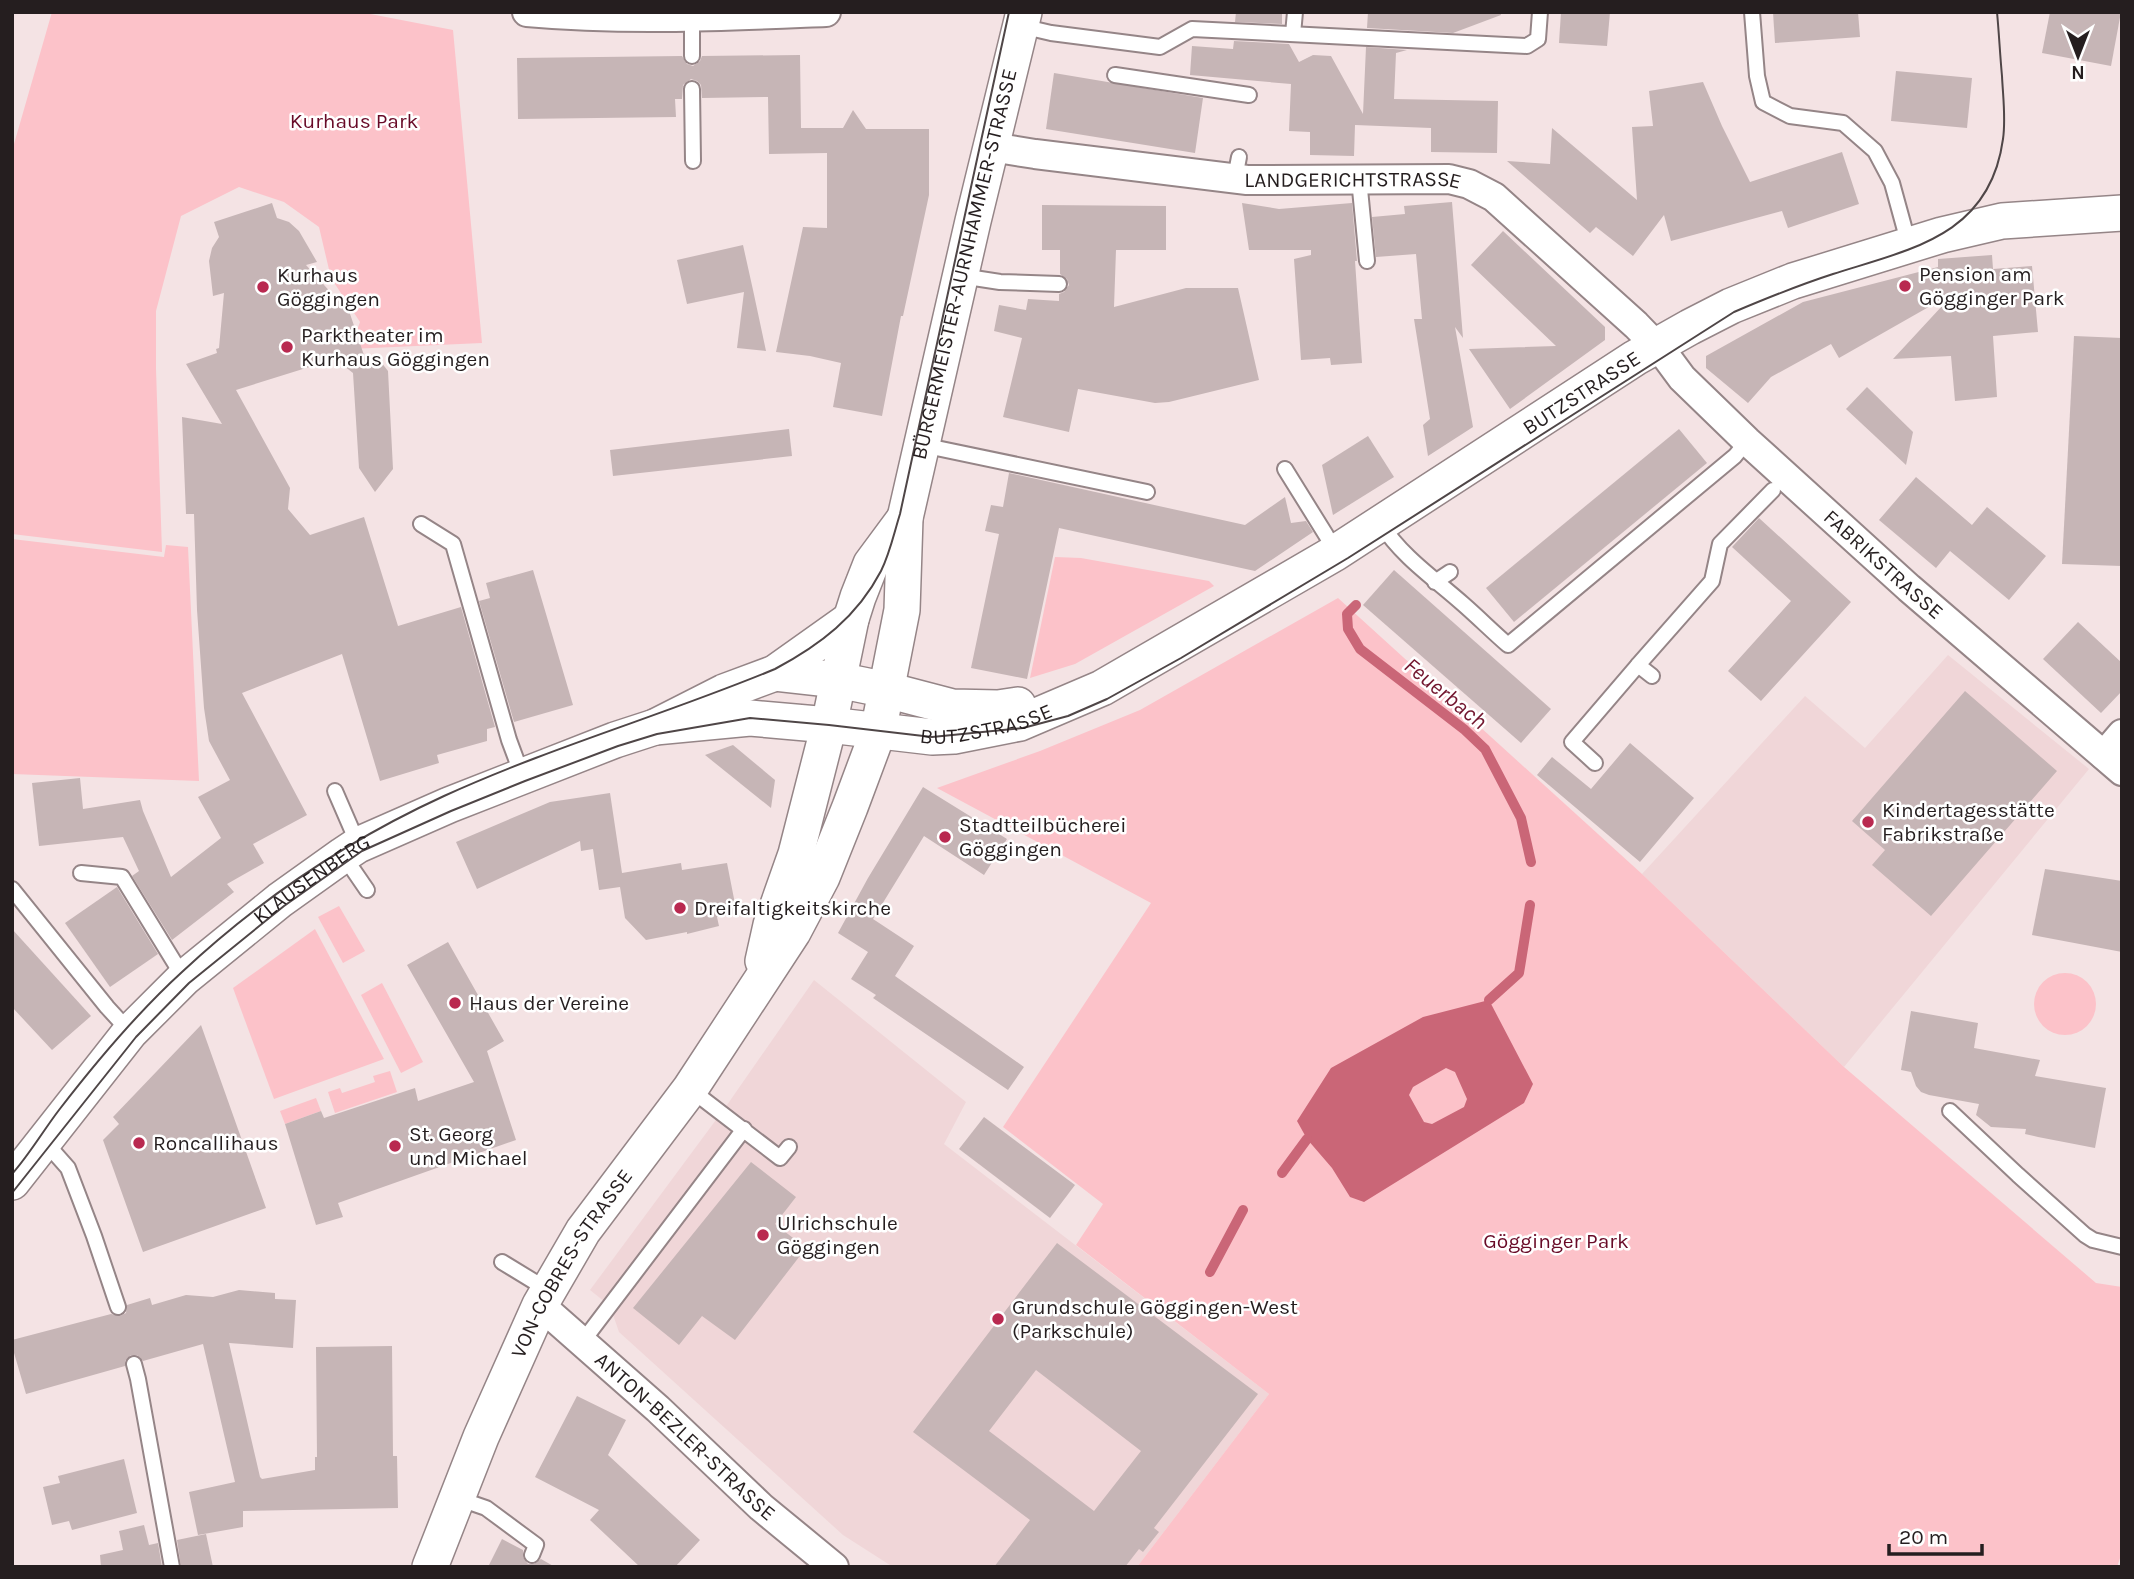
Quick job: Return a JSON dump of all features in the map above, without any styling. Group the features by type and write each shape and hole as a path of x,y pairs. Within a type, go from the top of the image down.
{"street":[{"path":"527,12 570,16 692,18 826,12"},
{"name":"BÜRGERMEISTER-AURNHAMMER-STRASSE","path":"878,732 902,610 905,518 1022,16"},
{"name":"LANDGERICHTSTRASSE","path":"990,147 1035,154 1359,179 1449,178 1469,184 1494,197 1656,346"},
{"name":"BUTZSTRASSE","path":"878,732 932,737 954,736 1020,723 1091,694 1335,553 1656,346 1731,306 1793,281 1942,235 2002,221 2122,213"},
{"name":"FABRIKSTRASSE","path":"1656,346 1682,378 1747,441 1909,588 2116,753"},
{"name":"BÜRGERMEISTER-AURNHAMMER-STRASSE","path":"829,725 851,619 871,564 905,518"},
{"name":"KLAUSENBERG","path":"12,1182 131,1032 184,978 280,900 351,850 449,805 522,775 655,727 724,692 775,673 851,619"},
{"name":"KLAUSENBERG","path":"775,673 838,680 887,690"},
{"name":"BUTZSTRASSE","path":"887,690 952,707 998,708 1091,694"},
{"name":"KLAUSENBERG","path":"655,727 750,718 878,732"},
{"name":"VON-COBRES-STRASSE","path":"757,985 771,925 796,854 829,725"},
{"name":"VON-COBRES-STRASSE","path":"430,1567 456,1497 544,1298 583,1231 690,1089 793,932 822,877 878,732"},
{"name":"ANTON-BEZLER-STRASSE","path":"544,1298 583,1341 761,1507 834,1567"}],"lane":[{"path":"1293,34 1295,12"},
{"path":"1022,16 1051,33 1160,47 1192,29 1527,46 1538,39 1540,12"},
{"path":"1752,12 1757,76 1763,102 1790,116 1843,123 1875,151 1892,183 1909,245"},
{"path":"692,18 692,56"},
{"path":"1115,75 1249,95"},
{"path":"692,89 693,161"},
{"path":"1359,179 1367,261"},
{"path":"961,276 1000,282 1059,284"},
{"path":"1381,524 1393,542 1435,583 1462,603 1508,645 1735,456 1747,441"},
{"path":"922,445 1147,492"},
{"path":"1285,469 1335,553"},
{"path":"1595,763 1573,742 1712,582 1720,544 1773,490"},
{"path":"421,524 453,544 509,740 522,775"},
{"path":"1435,583 1450,572"},
{"path":"1638,665 1653,676"},
{"path":"335,791 351,850 368,890"},
{"path":"81,873 122,877 184,978"},
{"path":"12,888 107,1007 131,1032"},
{"path":"690,1089 780,1157 789,1147"},
{"path":"1950,1111 2085,1235 2092,1240 2122,1247"},
{"path":"583,1341 744,1129"},
{"path":"45,1142 68,1168 118,1307"},
{"path":"502,1262 544,1298"},
{"path":"134,1364 172,1567"},
{"path":"456,1497 486,1508 537,1545 532,1555"}],"shaded area":[{"name":"Kindertagesstätte Fabrikstraße","path":"1948,655 2089,769 1844,1067 1642,874 1805,696 1865,748"},
{"name":"Grundschule Göggingen-West (Parkschule)","path":"814,980 966,1102 944,1144 1269,1394 1137,1567 893,1567 843,1535 619,1332 610,1306 590,1290 727,1105"},
{"path":"1489,1000 1533,1084 1524,1103 1364,1202 1350,1197 1297,1121 1331,1068 1423,1017","holes":["1446,1068 1455,1072 1467,1099 1464,1107 1432,1124 1424,1122 1409,1095 1413,1087"]}],"green space":[{"name":"Kurhaus Park","path":"52,12 360,12 453,30 482,343 350,349 360,322 331,278 319,227 284,202 239,187 181,216 156,311 162,552 12,534 12,151"},
{"path":"12,539 164,557 166,545 188,547 199,781 12,774"},
{"path":"1055,557 1081,558 1209,581 1214,586 1075,664 1030,678"},
{"name":"Gögginger Park","path":"1338,598 1642,874 1844,1067 2096,1283 2122,1287 2122,1552 2117,1567 1137,1567 1269,1394 1076,1245 1103,1204 1003,1127 1151,903 937,788 1040,751 1140,710"},
{"path":"339,906 365,951 343,963 318,917"},
{"path":"315,929 384,1059 274,1099 233,988"},
{"path":"2059,973 2071,973 2087,982 2094,992 2094,1016 2087,1026 2071,1035 2059,1035 2048,1030 2039,1021 2034,1010 2034,998 2039,987 2048,978"},
{"path":"382,983 423,1062 401,1073 361,995"},
{"path":"390,1071 397,1092 335,1113 328,1092 340,1088 342,1093 375,1082 373,1076"},
{"path":"316,1098 321,1111 285,1124 280,1111"}],"building":[{"path":"1236,12 1282,12 1282,24 1235,22"},
{"path":"1368,12 1500,12 1501,15 1453,33 1367,28"},
{"path":"1561,12 1610,12 1607,46 1559,43"},
{"path":"1773,12 1858,12 1860,37 1775,43"},
{"path":"2050,12 2121,12 2111,66 2042,53"},
{"path":"1234,41 1289,44 1299,62 1313,55 1331,56 1363,114 1366,47 1407,50 1396,53 1394,99 1498,101 1497,153 1431,152 1431,128 1355,125 1354,156 1310,155 1310,132 1289,131 1291,84 1190,75 1192,46 1233,49"},
{"path":"800,55 801,128 843,128 853,110 866,129 929,129 929,195 901,316 882,416 833,407 841,363 776,352 803,227 827,228 827,153 769,154 768,97 702,98 701,85 691,79 683,85 682,99 675,99 676,117 518,119 517,58 682,56 687,64 693,66 702,56"},
{"path":"1896,71 1972,78 1967,128 1891,121"},
{"path":"1054,73 1203,98 1195,153 1046,129"},
{"path":"1703,82 1750,182 1842,152 1859,204 1788,228 1782,211 1671,241 1664,215 1633,256 1596,227 1590,233 1507,161 1550,164 1552,128 1637,200 1632,127 1653,126 1649,91"},
{"path":"1452,202 1463,338 1455,327 1473,427 1428,456 1423,425 1430,419 1414,319 1422,319 1416,254 1376,257 1372,217 1405,214 1404,206"},
{"path":"272,203 277,218 289,222 299,231 317,262 306,265 343,306 347,305 367,364 381,362 388,371 393,469 375,492 359,468 353,373 335,359 236,390 290,488 288,509 310,535 364,517 398,626 461,607 495,727 487,729 487,741 437,755 439,763 380,781 342,654 242,693 307,815 253,844 264,863 227,884 234,892 172,940 132,876 139,871 123,837 39,846 32,783 80,778 83,809 140,800 171,877 221,838 198,797 230,780 209,741 204,708 194,514 186,514 182,417 222,424 186,364 217,353 216,349 219,348 224,293 213,296 209,261 212,248 219,237 214,222"},
{"path":"1242,203 1279,209 1352,203 1362,363 1331,365 1330,358 1301,360 1294,259 1311,255 1311,250 1249,250"},
{"path":"1042,205 1166,206 1166,250 1116,250 1114,307 1186,288 1238,288 1259,380 1155,403 1078,389 1069,432 1003,417 1022,338 994,331 999,305 1026,310 1028,299 1059,301 1059,294 1069,285 1067,279 1060,274 1060,250 1042,250"},
{"path":"1503,231 1605,327 1605,340 1510,409 1469,349 1556,346 1471,265"},
{"path":"743,245 766,351 737,348 744,292 687,304 677,260"},
{"path":"1992,255 1993,269 2032,266 2038,332 1993,336 1997,397 1955,401 1951,356 1893,359 1955,292 1839,358 1831,344 1771,377 1748,403 1706,368 1706,356 1803,302 1938,267 1938,259"},
{"path":"2074,336 2122,338 2122,566 2062,564"},
{"path":"1867,387 1913,432 1906,465 1846,409"},
{"path":"789,429 792,456 613,476 610,450"},
{"path":"1679,429 1707,463 1514,622 1486,588"},
{"path":"1368,436 1394,477 1333,515 1322,465"},
{"path":"1009,473 1245,525 1285,497 1291,523 1306,521 1313,532 1255,571 1059,528 1027,679 971,668 999,534 985,531 991,505 1003,507"},
{"path":"1916,477 1972,525 1987,507 2046,556 2009,600 1950,551 1936,568 1879,520"},
{"path":"1759,518 1851,602 1761,701 1728,671 1791,601 1732,547"},
{"path":"533,570 573,705 514,722 479,601 490,598 486,583"},
{"path":"1394,570 1551,709 1521,743 1363,605"},
{"path":"2078,622 2122,663 2122,691 2101,713 2043,659"},
{"path":"1965,691 2057,771 1931,916 1872,865 1885,850 1852,821"},
{"path":"1630,743 1694,798 1640,862 1537,775 1552,757 1591,789"},
{"path":"733,745 775,780 771,808 705,755"},
{"path":"923,787 1007,839 984,875 924,836 873,919 914,946 895,976 1024,1067 1008,1090 873,998 876,995 851,979 868,952 838,933"},
{"path":"610,793 622,873 681,863 682,870 727,863 737,914 717,917 719,926 646,940 625,918 620,887 599,890 593,849 581,851 580,841 477,889 456,842 550,802"},
{"path":"2045,869 2122,881 2122,952 2032,935"},
{"path":"117,887 158,954 110,987 65,923"},
{"path":"12,929 91,1016 52,1050 12,1007"},
{"name":"St. Georg und Michael","path":"448,942 504,1041 487,1051 516,1140 338,1203 343,1217 316,1225 285,1124 321,1111 324,1118 415,1088 418,1101 474,1082 407,965"},
{"path":"1911,1011 1978,1023 1974,1048 2040,1060 2035,1076 2106,1088 2095,1148 2025,1134 2026,1129 1991,1127 1976,1115 1979,1104 1921,1092 1911,1072 1901,1070"},
{"name":"Roncallihaus","path":"201,1025 266,1208 143,1252 103,1140 119,1124 113,1117"},
{"path":"984,1117 1075,1185 1050,1218 959,1149"},
{"path":"751,1162 796,1197 775,1224 806,1248 735,1340 702,1316 679,1345 633,1308"},
{"path":"1057,1243 1258,1394 1154,1528 1159,1532 1143,1552 1139,1549 1125,1567 994,1567 1030,1520 913,1432","holes":["1036,1370 1141,1451 1094,1511 989,1431"]},
{"path":"239,1290 275,1293 275,1299 296,1300 293,1348 229,1343 260,1477 262,1479 315,1470 316,1347 392,1346 393,1456 397,1456 398,1508 243,1511 243,1527 198,1535 189,1492 235,1482 203,1344 143,1361 137,1355 131,1355 125,1361 125,1366 26,1394 12,1340 111,1314 120,1316 126,1313 127,1305 150,1298 152,1305 186,1295 213,1297"},
{"path":"577,1396 626,1420 608,1455 700,1540 675,1567 640,1567 590,1520 599,1510 535,1477"},
{"path":"124,1459 137,1513 72,1530 69,1521 52,1525 43,1487 60,1483 58,1476"},
{"path":"144,1525 149,1545 158,1543 162,1567 101,1567 100,1555 123,1550 119,1531"},
{"path":"206,1534 213,1567 181,1567 177,1540"},
{"path":"502,1539 523,1550 523,1557 528,1564 534,1564 541,1559 555,1567 488,1567"}],"waterway":[{"name":"Feuerbach","path":"1356,605 1347,614 1348,629 1360,649 1465,730 1485,749 1521,818 1531,862"},
{"name":"Feuerbach","path":"1489,1000 1519,973 1530,905"},
{"name":"Feuerbach","path":"1282,1173 1307,1139"},
{"name":"Feuerbach","path":"1210,1272 1243,1210"}],"tram line":[{"path":"12,1174 88,1074 149,1004 211,946 273,896 339,852 408,813 485,778 775,669 822,640 849,616 861,602 884,564 900,514 1009,12"},
{"path":"12,1193 136,1037 189,983 284,906 362,851 525,781 657,734 750,718 932,737 1023,728 1068,716 1107,699 1181,658 1348,558 1734,312 1808,283 1918,246 1942,233 1964,218 1982,198 1995,172 2004,124 1997,12"}],"place":[{"name":"Pension am Gögginger Park","path":"1905,286"},
{"name":"Kurhaus Göggingen","path":"263,287"},
{"name":"Parktheater im Kurhaus Göggingen","path":"287,347"},
{"name":"Kindertagesstätte Fabrikstraße","path":"1868,822"},
{"name":"Stadtteilbücherei Göggingen","path":"945,837"},
{"name":"Dreifaltigkeitskirche","path":"680,908"},
{"name":"Haus der Vereine","path":"455,1003"},
{"name":"Roncallihaus","path":"139,1143"},
{"name":"St. Georg und Michael","path":"395,1146"},
{"name":"Ulrichschule Göggingen","path":"763,1235"},
{"name":"Grundschule Göggingen-West (Parkschule)","path":"998,1319"}]}
